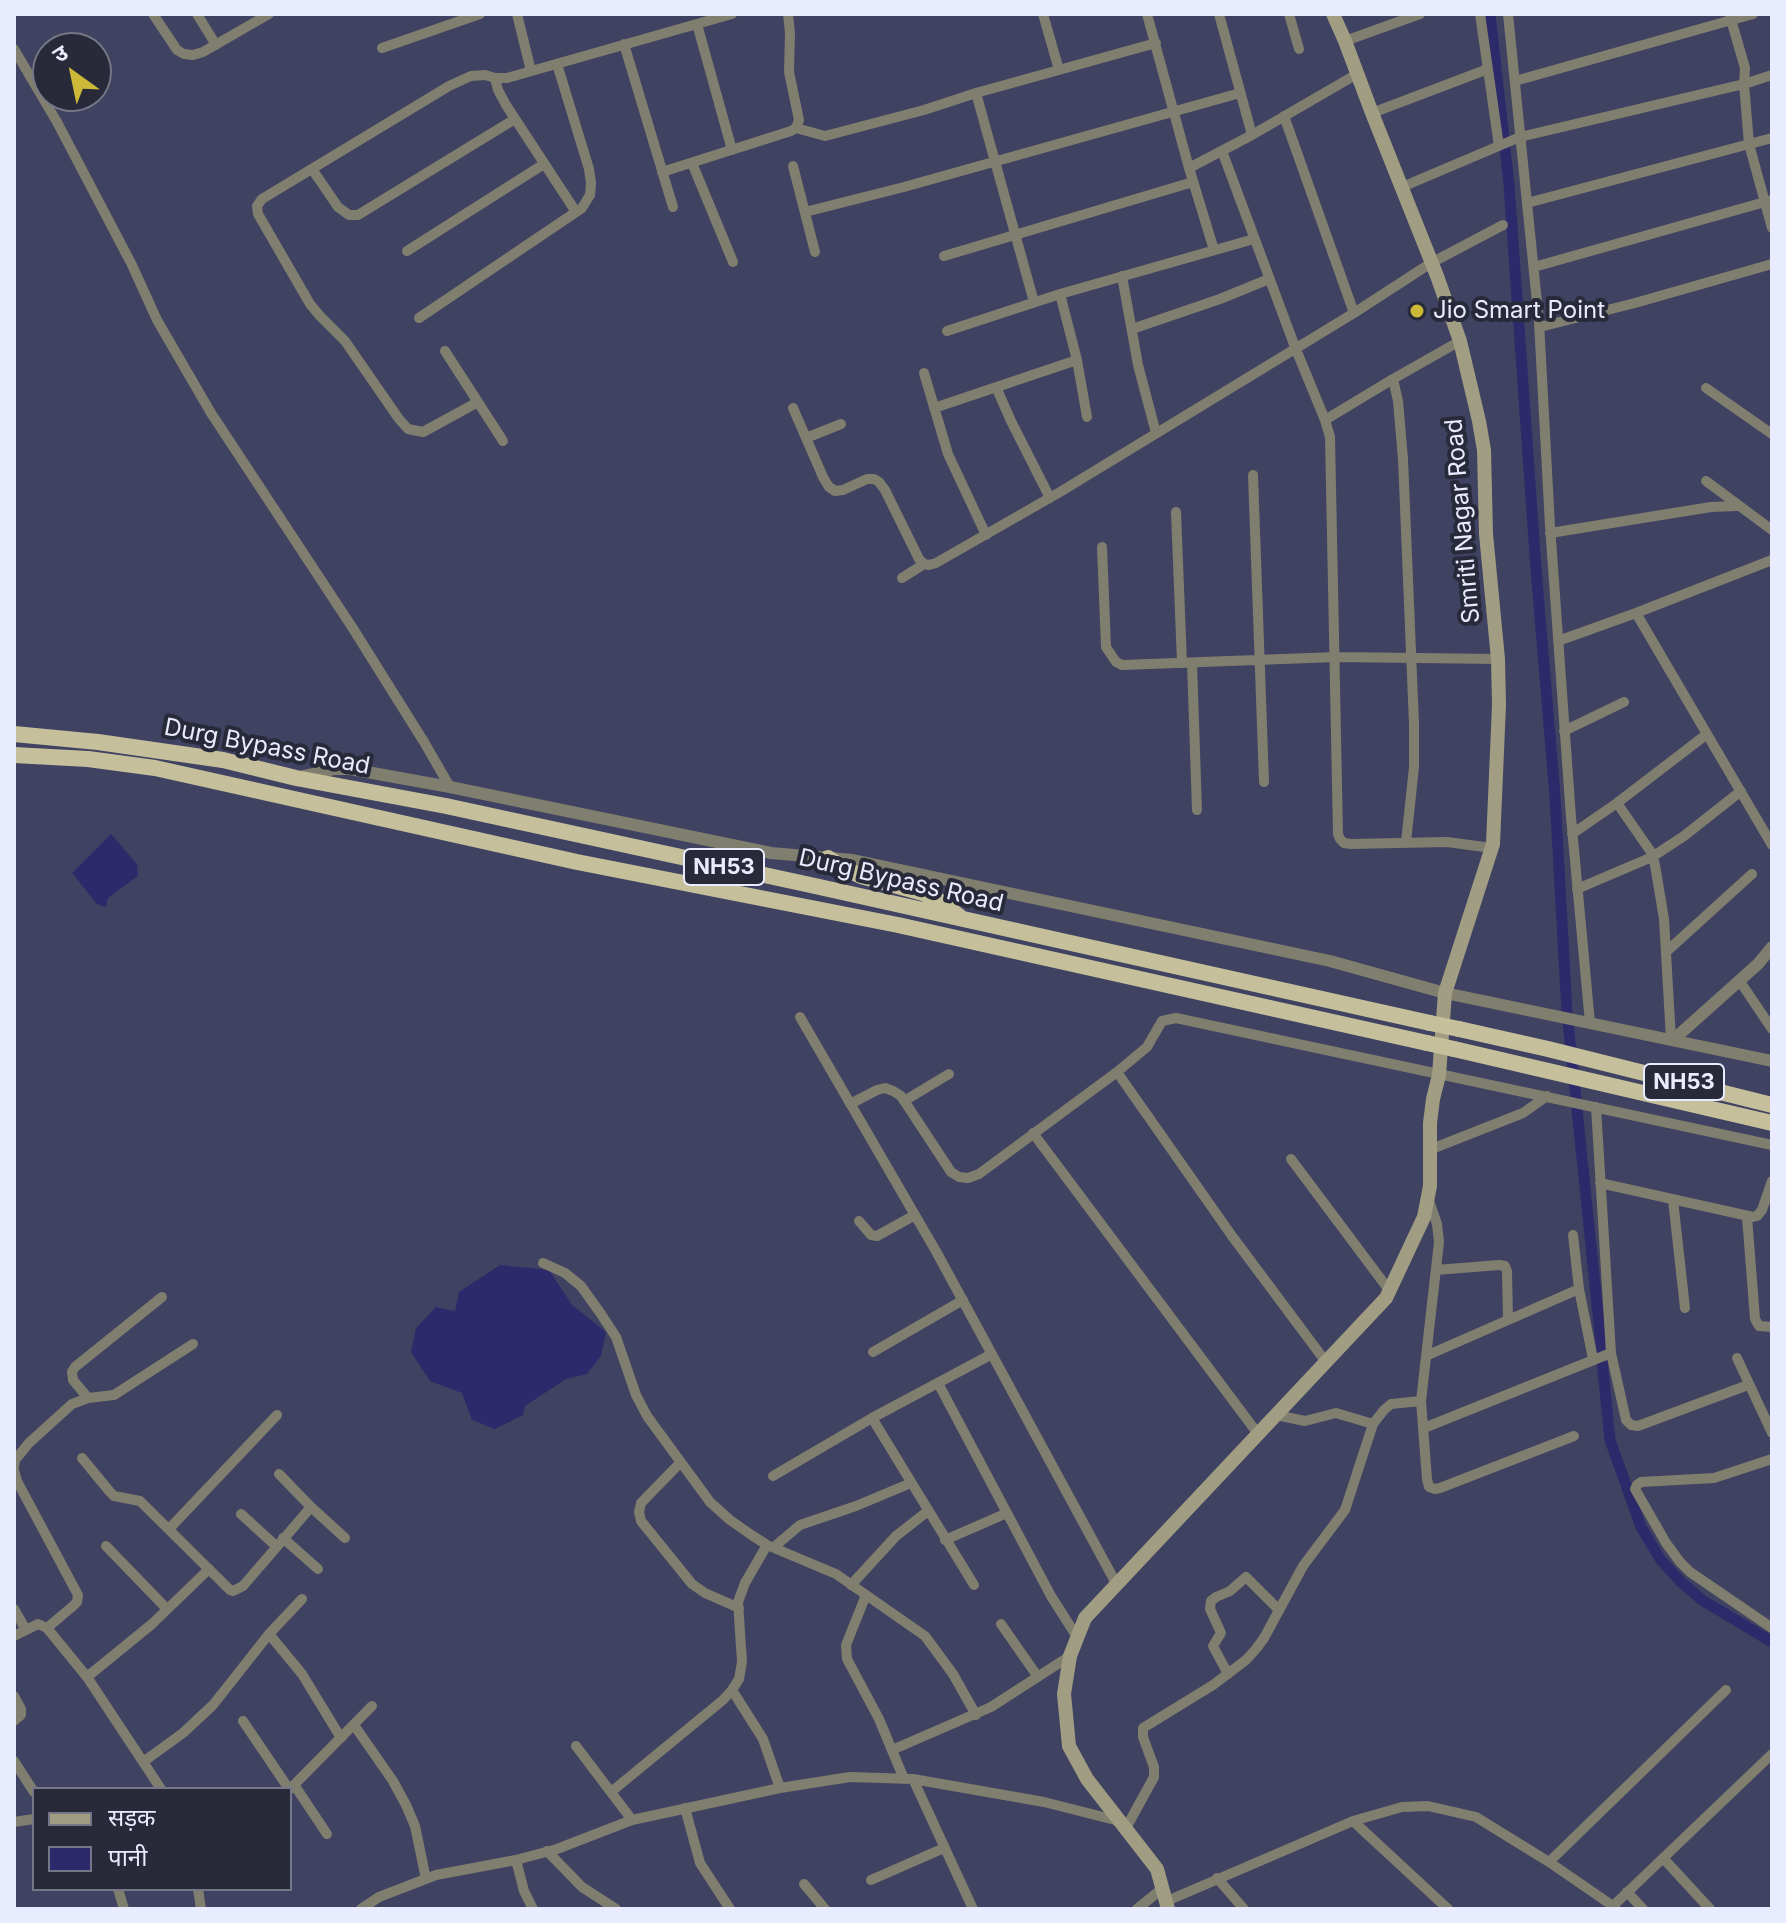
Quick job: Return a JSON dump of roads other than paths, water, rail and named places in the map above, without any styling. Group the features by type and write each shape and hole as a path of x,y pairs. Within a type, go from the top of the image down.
{"highway":[{"name":"Durg Bypass Road","path":"14,734 223,760 296,778 446,806 1548,1049 1772,1105"},
{"name":"Durg Bypass Road","path":"14,755 88,759 155,768 577,862 898,925 1772,1123"},
{"path":"828,858 861,876 923,893 950,908 963,920"}],"main road":[{"name":"Smriti Nagar Road","path":"1166,1899 1157,1869 1087,1779 1069,1746 1064,1694 1070,1656 1085,1618 1386,1298 1424,1217 1430,1186 1429,1150 1445,993 1492,848 1499,705 1498,659 1486,534 1484,450 1460,341 1333,14"}],"street":[{"path":"153,14 177,50 193,55 269,14"},
{"path":"197,14 216,45"},
{"path":"382,48 480,14"},
{"path":"517,14 531,71"},
{"path":"478,402 423,432 408,429 345,341 310,304 258,214 257,206 262,199 449,86 471,76 507,78 732,14"},
{"path":"662,172 796,128 799,120 789,72 788,14"},
{"path":"1043,14 1059,70"},
{"path":"1147,14 1214,250"},
{"path":"1219,14 1252,135"},
{"path":"1289,14 1299,49"},
{"path":"1345,41 1420,14"},
{"path":"1480,14 1499,146"},
{"path":"1515,81 1730,17 1753,14"},
{"path":"1511,15 1540,327 1564,731 1590,1023"},
{"path":"1730,17 1745,68 1749,144 1768,201 1772,228"},
{"path":"697,24 732,150"},
{"path":"796,128 825,136 1156,43"},
{"path":"624,44 673,207"},
{"path":"14,49 57,122 132,265 157,320 211,413 352,627 450,787"},
{"path":"419,318 582,208 590,195 589,169 557,64"},
{"path":"1372,113 1488,69"},
{"path":"1189,168 1357,74"},
{"path":"1402,187 1520,137 1772,75"},
{"path":"495,78 498,90 515,119 576,212"},
{"path":"976,93 1034,302"},
{"path":"805,212 1240,93"},
{"path":"1284,116 1354,313"},
{"path":"312,169 338,207 349,215 358,215 515,119"},
{"path":"1527,203 1772,138"},
{"path":"1222,151 1330,437 1338,834 1344,843 1351,844 1447,842 1492,848"},
{"path":"692,163 733,262"},
{"path":"407,251 544,164"},
{"path":"793,166 815,252"},
{"path":"944,256 1193,182"},
{"path":"1534,267 1768,201"},
{"path":"793,408 829,487 835,491 867,479 879,482 919,559 929,565 1050,498 1431,263 1503,225"},
{"path":"947,331 1060,294 1254,239"},
{"path":"1540,327 1772,264"},
{"path":"1122,276 1138,365 1156,433"},
{"path":"1132,329 1269,279"},
{"path":"1060,294 1077,360 1087,417"},
{"path":"1325,420 1460,341"},
{"path":"445,351 503,441"},
{"path":"934,408 1077,360"},
{"path":"924,373 948,454 986,535"},
{"path":"1393,379 1403,445 1414,767 1406,842"},
{"path":"996,387 1050,498"},
{"path":"1706,388 1772,434"},
{"path":"806,438 841,424"},
{"path":"1253,475 1264,782"},
{"path":"1706,481 1772,530"},
{"path":"1550,533 1711,507 1737,506"},
{"path":"1176,512 1197,810"},
{"path":"1102,547 1106,647 1116,662 1122,665 1336,657 1498,659"},
{"path":"1558,641 1772,560"},
{"path":"902,578 924,564"},
{"path":"1636,613 1772,845"},
{"path":"1564,731 1624,702"},
{"path":"1572,834 1707,734"},
{"path":"296,778 335,769 350,769 771,853 853,860 1330,961 1445,993 1772,1061"},
{"path":"1577,889 1652,857 1741,791"},
{"path":"1617,803 1652,857 1664,919 1672,1039"},
{"path":"1666,952 1752,874"},
{"path":"1672,1039 1758,964 1772,947"},
{"path":"1739,980 1772,1029"},
{"path":"800,1017 963,1300 1117,1585"},
{"path":"850,1104 877,1090 885,1088 893,1091 904,1101 951,1172 968,1178 979,1174 1117,1072 1147,1047 1162,1021 1176,1018 1772,1145"},
{"path":"1117,1072 1232,1236 1326,1362"},
{"path":"904,1101 949,1074"},
{"path":"1429,1150 1523,1113 1547,1096"},
{"path":"1596,1107 1611,1353 1626,1420 1634,1426 1748,1385"},
{"path":"1033,1133 1258,1434"},
{"path":"1291,1159 1389,1290"},
{"path":"1752,1216 1762,1210 1772,1181"},
{"path":"1600,1183 1772,1221"},
{"path":"1428,1196 1439,1233 1421,1401 1429,1487 1435,1489 1574,1436"},
{"path":"1673,1200 1685,1308"},
{"path":"859,1221 871,1235 877,1236 915,1215"},
{"path":"1752,1216 1755,1319 1759,1326 1772,1327"},
{"path":"1573,1235 1579,1289 1593,1359"},
{"path":"543,1263 565,1273 581,1286 616,1337 636,1395 647,1416 710,1502 730,1520 770,1546 836,1574 925,1636 953,1674 976,1715"},
{"path":"1436,1270 1505,1266 1508,1320"},
{"path":"1428,1355 1579,1289"},
{"path":"88,1398 73,1380 75,1367 162,1297"},
{"path":"873,1352 963,1300"},
{"path":"47,1628 77,1602 78,1595 17,1481 15,1460 72,1404 88,1398 114,1395 193,1344"},
{"path":"1424,1428 1611,1353"},
{"path":"773,1476 872,1418 992,1354"},
{"path":"1737,1358 1772,1433"},
{"path":"938,1383 1051,1596 1077,1637"},
{"path":"361,1909 379,1897 436,1875 516,1860 632,1820 780,1788 850,1777 908,1779 1044,1802 1123,1825 1154,1777 1143,1728 1228,1674 1256,1649 1303,1566 1345,1510 1373,1424 1391,1404 1421,1401"},
{"path":"1276,1415 1305,1421 1336,1413 1373,1424"},
{"path":"169,1529 277,1415"},
{"path":"872,1418 974,1585"},
{"path":"82,1458 114,1496 140,1501 230,1590 238,1590 311,1507"},
{"path":"1772,1459 1714,1478 1641,1482 1635,1489 1680,1562 1772,1628"},
{"path":"680,1463 641,1503 641,1521 692,1584 739,1608"},
{"path":"279,1474 345,1538"},
{"path":"611,1792 732,1690 739,1679 742,1662 738,1602 745,1583 770,1546 800,1525 911,1483"},
{"path":"851,1585 896,1536 928,1511"},
{"path":"945,1540 1007,1513"},
{"path":"241,1514 318,1569"},
{"path":"106,1546 167,1609"},
{"path":"87,1677 152,1624 209,1569"},
{"path":"1228,1674 1213,1646 1221,1633 1210,1609 1211,1601 1230,1591 1246,1577 1279,1610"},
{"path":"866,1595 846,1645 847,1659 973,1909"},
{"path":"143,1762 213,1705 269,1634 302,1599"},
{"path":"14,1609 26,1630"},
{"path":"14,1636 38,1624 47,1628 87,1677 160,1787"},
{"path":"1001,1624 1038,1677"},
{"path":"269,1634 302,1674 341,1738"},
{"path":"892,1750 976,1715 1070,1656"},
{"path":"732,1690 763,1739 780,1788"},
{"path":"1549,1862 1726,1690"},
{"path":"14,1696 21,1715 14,1721"},
{"path":"292,1787 372,1706"},
{"path":"243,1721 290,1787"},
{"path":"354,1725 406,1805 415,1826 426,1879"},
{"path":"576,1746 632,1820"},
{"path":"1137,1909 1353,1821 1402,1807 1428,1806 1476,1817 1549,1862 1614,1908 1772,1754"},
{"path":"14,1761 32,1789"},
{"path":"292,1789 327,1834"},
{"path":"685,1808 700,1863 730,1909"},
{"path":"1353,1821 1448,1909"},
{"path":"871,1880 944,1848"},
{"path":"547,1851 582,1887 616,1909"},
{"path":"1663,1858 1710,1909"},
{"path":"516,1860 519,1877 533,1909"},
{"path":"1217,1878 1244,1909"},
{"path":"804,1884 825,1909"},
{"path":"1627,1892 1643,1909"}],"water":[{"path":"111,834 137,864 138,876 108,898 106,907 97,904 72,873"},
{"path":"500,1265 549,1270 572,1305 606,1332 601,1356 587,1374 566,1379 525,1406 523,1415 495,1429 472,1420 462,1393 430,1381 411,1352 416,1328 436,1307 455,1311 459,1292"}],"waterway":[{"path":"1490,14 1509,184 1555,796 1567,1012 1602,1353"},
{"path":"1602,1361 1610,1440 1641,1527 1660,1559 1702,1600 1772,1642"}],"place":[{"name":"Jio Smart Point","path":"1417,311"}]}
